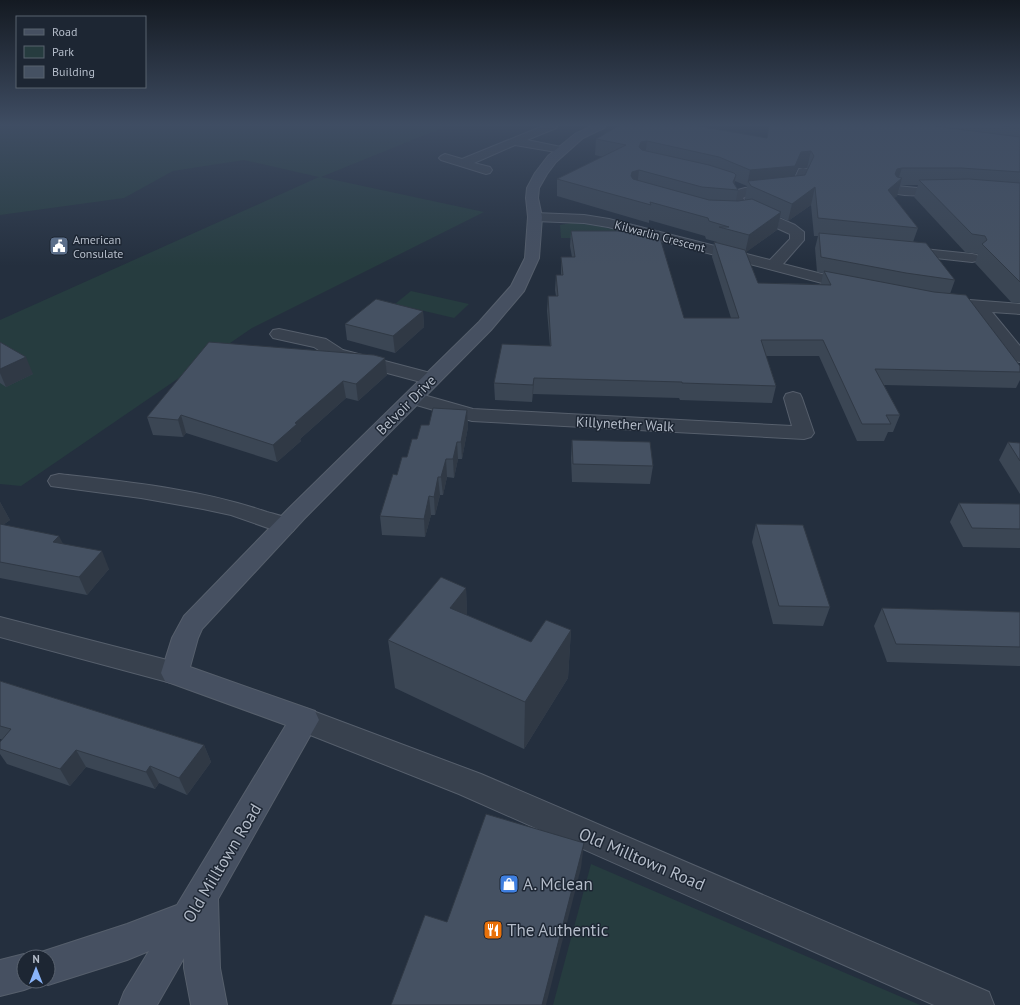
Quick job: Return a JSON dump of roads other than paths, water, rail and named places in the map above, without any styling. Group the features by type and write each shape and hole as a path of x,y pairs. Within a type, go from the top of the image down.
{"street":[{"name":"Belvoir Drive","path":"175,674 185,638 193,623 284,526 485,326 518,288 532,258 535,217 532,198 533,188 541,173"},
{"path":"772,266 797,240 797,232 742,207 737,198 739,194 745,192 797,187 804,173"},
{"path":"731,185 738,187 745,192"},
{"path":"897,190 917,192 929,190 956,190"},
{"path":"730,214 750,211"},
{"name":"Kilwarlin Crescent","path":"535,217 584,219 609,222 867,290"},
{"path":"797,240 813,242"},
{"path":"893,250 972,258"},
{"path":"929,301 980,307 1020,309"},
{"path":"980,307 1020,357"},
{"path":"279,334 320,343 337,354 432,379"},
{"name":"Killynether Walk","path":"413,398 472,415 804,433 793,398"},
{"path":"59,481 121,487 178,496 224,506 284,526"},
{"name":"Old Milltown Road","path":"0,627 175,674 305,720 470,784 976,1005"},
{"name":"Old Milltown Road","path":"137,1005 305,720"},
{"path":"56,964 127,942 195,907 202,968 209,1005"},
{"path":"0,978 16,974"}],"place":[{"name":"American Consulate","path":"59,246"},
{"name":"A. Mclean","path":"509,884"},
{"name":"The Authentic","path":"493,930"}]}
